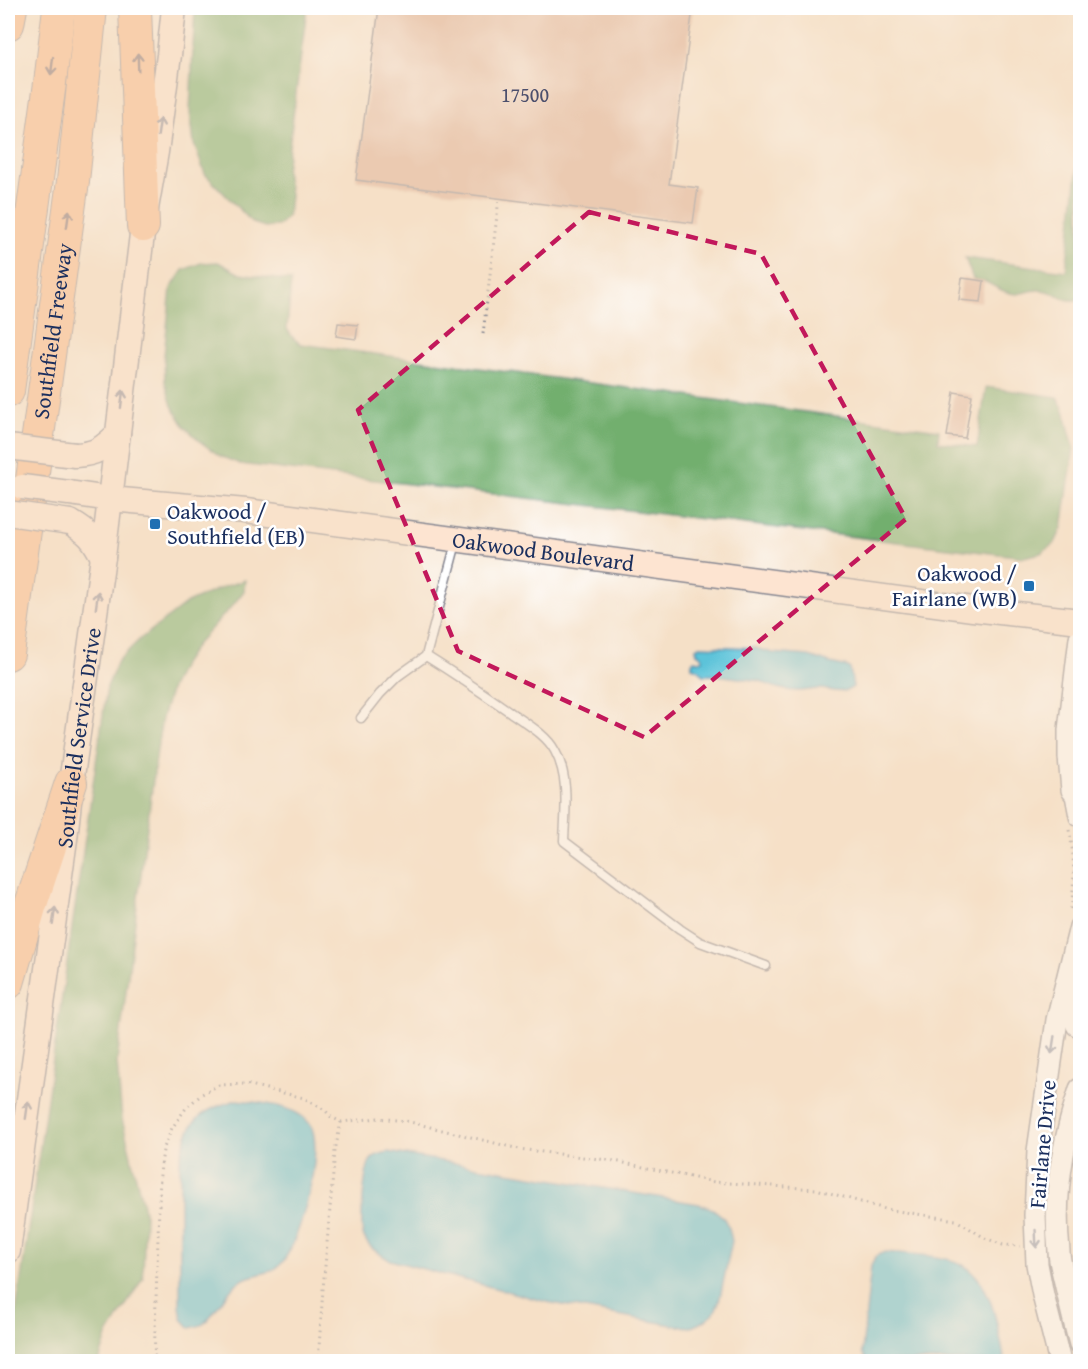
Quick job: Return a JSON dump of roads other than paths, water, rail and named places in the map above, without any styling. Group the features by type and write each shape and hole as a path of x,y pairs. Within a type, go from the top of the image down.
{"highway":[{"path":"8,24 11,8"},
{"name":"Southfield Freeway","path":"8,391 59,8"},
{"name":"Southfield Freeway","path":"8,654 73,181 91,8"},
{"path":"135,8 143,226"},
{"path":"8,983 70,783"}],"main road":[{"name":"Southfield Service Drive","path":"8,1251 62,863 70,783 103,557 143,226 159,131 174,8"},
{"path":"8,447 75,455 90,454 104,447 118,434"},
{"name":"Oakwood Boulevard","path":"8,485 110,499 246,511 973,609 1080,621"},
{"path":"8,513 70,522 85,530 103,557"}],"street":[{"path":"1080,638 1069,757 1080,816"},
{"name":"Fairlane Drive","path":"1060,1362 1037,1264 1035,1215 1038,1151 1057,1020 1080,927"},
{"path":"1080,971 1072,1001 1072,1016 1080,1026"},
{"name":"Fairlane Drive","path":"1080,1089 1059,1175 1057,1224 1059,1253 1080,1344"}],"lane":[{"path":"361,718 398,676 426,656 457,539"},
{"path":"426,656 471,684 524,722 543,737 554,750 561,767 566,795 564,841 700,942 766,966"}],"water":[{"path":"700,646 755,648 773,653 809,656 848,667 853,687 842,691 821,689 793,691 773,687 761,681 704,675 692,667 694,660 703,660 702,656 697,653 696,648"},
{"path":"237,1100 285,1108 303,1117 309,1123 314,1135 313,1173 295,1238 280,1265 275,1269 240,1281 203,1324 190,1328 182,1319 180,1306 180,1159 187,1135 197,1119 213,1108"},
{"path":"388,1152 699,1204 713,1209 723,1217 732,1241 719,1302 714,1313 703,1322 691,1327 678,1326 547,1302 390,1260 367,1243 363,1234 362,1219 363,1196 369,1165 375,1156"},
{"path":"885,1252 947,1259 963,1265 973,1273 988,1295 993,1308 1005,1361 867,1361 862,1352 871,1266 879,1254"}],"place":[{"name":"Oakwood / Southfield (EB)","path":"155,524"},
{"name":"Oakwood / Fairlane (WB)","path":"1029,586"}]}
